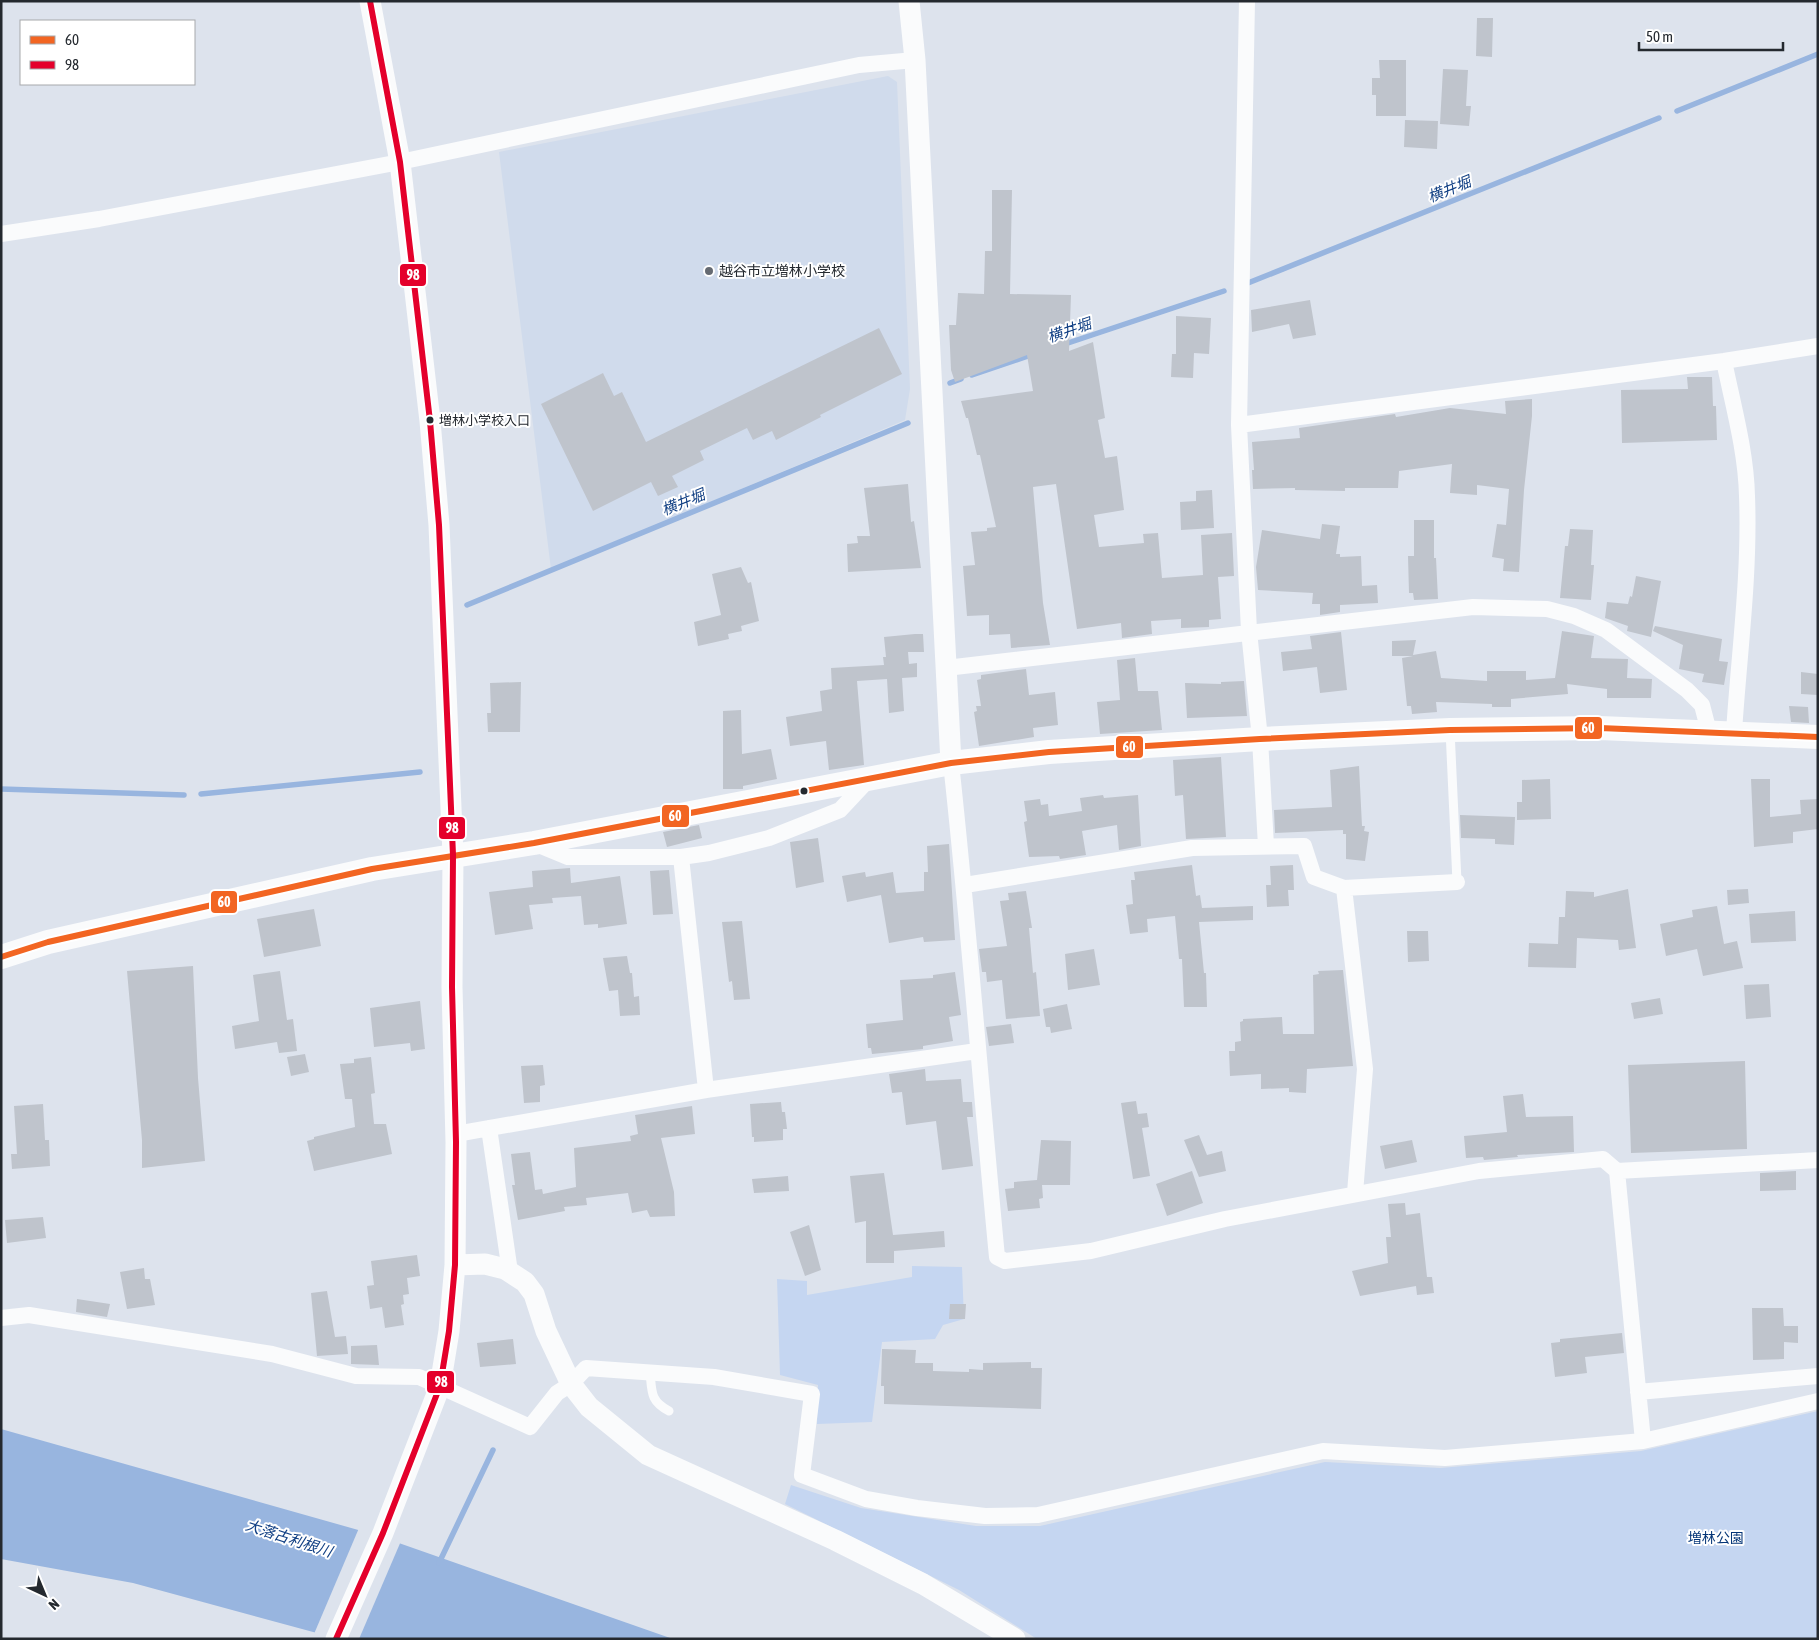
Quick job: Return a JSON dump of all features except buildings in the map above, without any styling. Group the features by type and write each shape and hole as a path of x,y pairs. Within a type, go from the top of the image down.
{"main road":[{"path":"1,957 48,942 372,869 534,843 951,762 1049,752 1450,730 1600,728 1734,732 1818,737"}],"street":[{"path":"336,1639 383,1533 440,1386 449,1331 455,1265 456,1134 452,987 453,855 439,526 430,421 400,162 370,1"},
{"path":"909,1 915,60 951,762 964,885 977,1052 997,1257 1005,1261 1091,1251 1225,1219 1480,1171 1603,1159 1617,1171 1818,1160"},
{"path":"1247,1 1240,425 1249,631 1260,739 1266,846"},
{"path":"1,234 99,219 400,162 858,65 915,60"},
{"path":"1240,425 1724,361 1818,346"},
{"path":"1724,361 1740,440 1747,495 1746,558 1734,732"},
{"path":"946,668 1249,631 1473,607 1547,609 1574,616 1606,630 1686,690 1702,705 1709,732"},
{"path":"534,843 568,857 682,857 710,853 769,838 840,810 869,778"},
{"path":"964,885 1192,848 1266,846 1304,846 1314,877 1344,888 1457,882"},
{"path":"682,857 706,1090"},
{"path":"1344,888 1364,1069 1355,1194"},
{"path":"456,1134 706,1090 977,1052"},
{"path":"489,1128 510,1272"},
{"path":"1617,1171 1643,1441"},
{"path":"455,1265 484,1264 510,1272 525,1282 534,1294 546,1330 571,1384 589,1407 648,1455 835,1540 931,1588 1015,1639"},
{"path":"1,1318 29,1315 272,1354 356,1376 419,1377 530,1427 557,1393 571,1384 586,1368 714,1376 812,1394 802,1475 866,1499 917,1508 985,1516 1038,1515 1323,1451 1445,1458 1643,1441 1818,1401"},
{"path":"1638,1392 1818,1376"}],"lane":[{"path":"1450,730 1457,882"},
{"path":"650,1372 652,1395 658,1405 670,1411"}],"shaded area":[{"name":"越谷市立増林小学校","path":"888,76 897,82 910,389 905,420 551,569 499,152"}],"green space":[{"path":"912,1266 962,1267 964,1319 943,1325 935,1339 882,1342 872,1422 817,1424 818,1385 780,1375 777,1279 807,1281 807,1295 912,1277"},
{"name":"増林公園","path":"1818,1411 1818,1639 1037,1639 959,1590 785,1504 791,1485 861,1508 976,1526 1040,1526 1325,1462 1440,1468 1641,1451"}],"water":[{"name":"大落古利根川","path":"1,1429 376,1535 673,1639 339,1639 133,1583 1,1559"}],"pier":[{"path":"359,1528 401,1541 359,1639 330,1639 314,1634"}],"waterway":[{"name":"横井堀","path":"1677,111 1818,54"},
{"name":"横井堀","path":"1248,283 1659,118"},
{"name":"横井堀","path":"1062,345 1224,291"},
{"name":"横井堀","path":"972,375 1034,354"},
{"name":"横井堀","path":"950,383 961,379"},
{"name":"横井堀","path":"467,605 908,423"},
{"path":"201,794 420,772"},
{"path":"1,789 184,795"},
{"path":"439,1563 493,1450"}],"transit line":[{"name":"98","path":"336,1639 383,1533 440,1386 449,1331 455,1265 456,1142 452,987 453,855 439,525 430,421 400,162 370,1"},
{"name":"60","path":"1,957 48,942 372,869 534,843 951,763 1049,752 1450,730 1600,728 1818,737"}],"place":[{"name":"越谷市立増林小学校","path":"709,271"},
{"name":"増林小学校入口","path":"430,420"}]}
